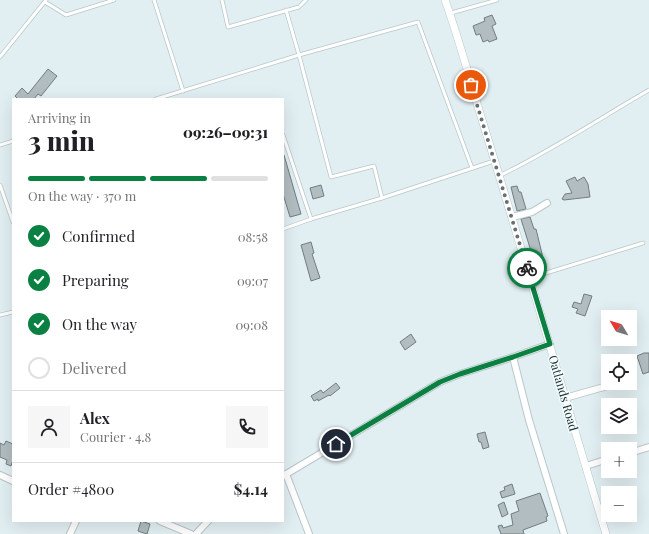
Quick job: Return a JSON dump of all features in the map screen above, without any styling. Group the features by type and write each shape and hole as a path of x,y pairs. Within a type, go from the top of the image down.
{"street":[{"name":"Oatlands Road","path":"445,0 500,176 606,534"},
{"path":"512,217 532,212 548,203"},
{"path":"309,534 285,475 440,382 550,344"},
{"path":"513,357 529,420 564,534"},
{"path":"565,398 601,388"},
{"path":"637,451 649,447"},
{"path":"586,466 601,461"},
{"path":"0,475 12,481"},
{"path":"70,534 76,522"},
{"path":"162,522 191,534"},
{"path":"196,534 207,522"}],"lane":[{"path":"0,58 45,1 66,15 114,0"},
{"path":"154,0 183,91"},
{"path":"222,0 228,27 299,7 306,0"},
{"path":"450,13 497,0"},
{"path":"286,10 331,177 374,166 382,198"},
{"path":"159,98 299,55 418,22 472,168"},
{"path":"500,176 520,166 649,90"},
{"path":"284,138 311,219"},
{"path":"0,145 12,141"},
{"path":"284,229 495,161"},
{"path":"0,185 12,219"},
{"path":"530,278 643,243"},
{"path":"0,315 12,312"}],"building":[{"path":"492,15 496,24 492,26 497,39 489,42 488,40 483,42 480,34 476,35 473,26 485,21 484,18"},
{"path":"48,69 57,76 41,96 38,94 35,98 17,98 15,96 22,88 28,94"},
{"path":"284,155 301,214 290,217 284,197"},
{"path":"575,177 577,181 584,177 588,184 590,197 562,199 565,194 572,193 566,181"},
{"path":"321,185 324,196 313,199 310,188"},
{"path":"517,186 519,192 521,192 526,209 517,211 511,187"},
{"path":"530,217 534,229 536,229 544,262 535,264 521,219"},
{"path":"311,242 314,253 312,254 320,278 311,281 301,245"},
{"path":"584,294 592,296 585,316 576,313 578,309 572,307 574,302 581,304"},
{"path":"411,334 416,342 405,350 400,342"},
{"path":"644,353 649,353 649,372 643,374 637,356"},
{"path":"336,383 340,388 330,396 329,395 318,401 318,399 314,401 311,396 321,390 323,393"},
{"path":"485,432 489,447 483,449 477,434"},
{"path":"6,441 12,444 11,466 6,464 7,460 0,457 0,443 4,445"},
{"path":"512,484 515,494 502,498 500,492 505,490 504,487"},
{"path":"540,493 548,516 546,517 547,521 523,530 524,534 501,534 498,526 502,525 503,528 513,525 511,514 519,511 516,501"},
{"path":"504,502 508,514 502,517 498,505"},
{"path":"141,522 150,524 147,534 138,531"}],"way so far":[{"path":"471,85 527,268"}],"route":[{"path":"336,444 440,382 550,344 527,268"}]}
